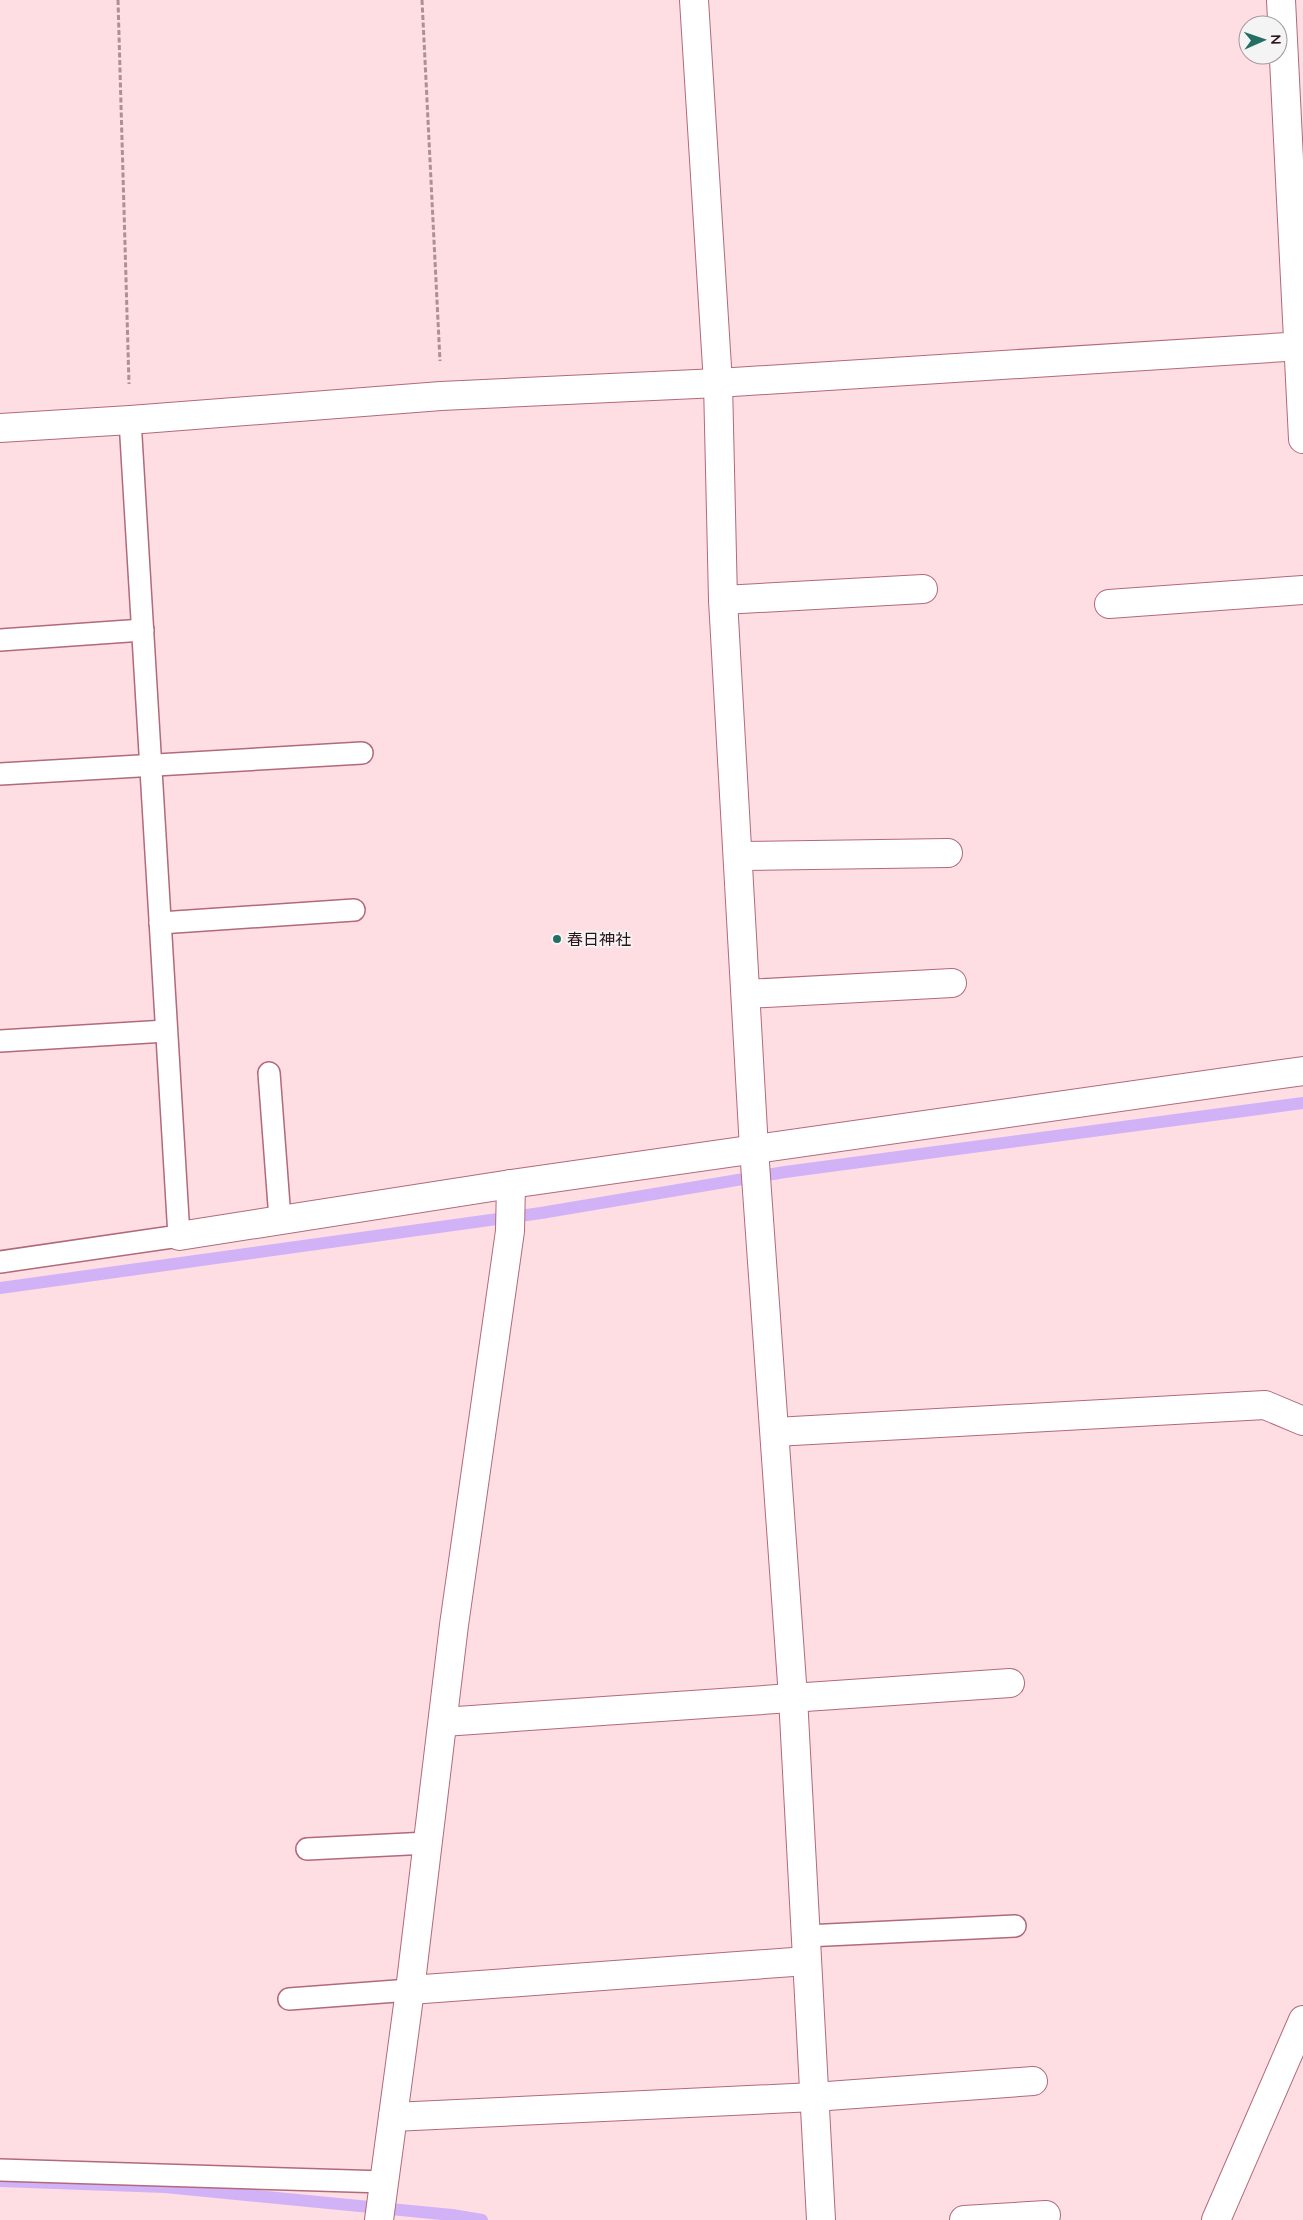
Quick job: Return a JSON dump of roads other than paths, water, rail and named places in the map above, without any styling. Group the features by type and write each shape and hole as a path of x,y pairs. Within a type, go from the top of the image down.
{"street":[{"path":"694,0 718,383 723,600 754,1149 793,1697 821,2220"},
{"path":"1281,0 1300,347 1303,438"},
{"path":"0,428 441,396 718,383 1300,347"},
{"path":"723,600 923,589"},
{"path":"1110,604 1303,590"},
{"path":"738,856 948,853"},
{"path":"746,994 952,983"},
{"path":"179,1236 512,1184 1303,1071"},
{"path":"379,2220 410,1990 454,1625 510,1231 512,1184"},
{"path":"775,1432 1265,1405 1303,1421"},
{"path":"443,1722 1010,1683"},
{"path":"410,1990 806,1948"},
{"path":"1216,2220 1303,2020"},
{"path":"393,2118 814,2097 1033,2081"},
{"path":"964,2220 1046,2215"}],"lane":[{"path":"0,1262 179,1236 130,420"},
{"path":"0,640 143,630"},
{"path":"0,774 362,753"},
{"path":"160,924 354,910"},
{"path":"0,1041 166,1031"},
{"path":"269,1073 280,1219"},
{"path":"306,1849 428,1843"},
{"path":"806,1948 1015,1926"},
{"path":"289,1999 410,1990"},
{"path":"0,2170 384,2182"}],"waterway":[{"path":"0,1288 541,1213 785,1172 1303,1103"},
{"path":"0,2181 165,2187 452,2215 482,2220"}],"place":[{"name":"春日神社","path":"557,939"}]}
